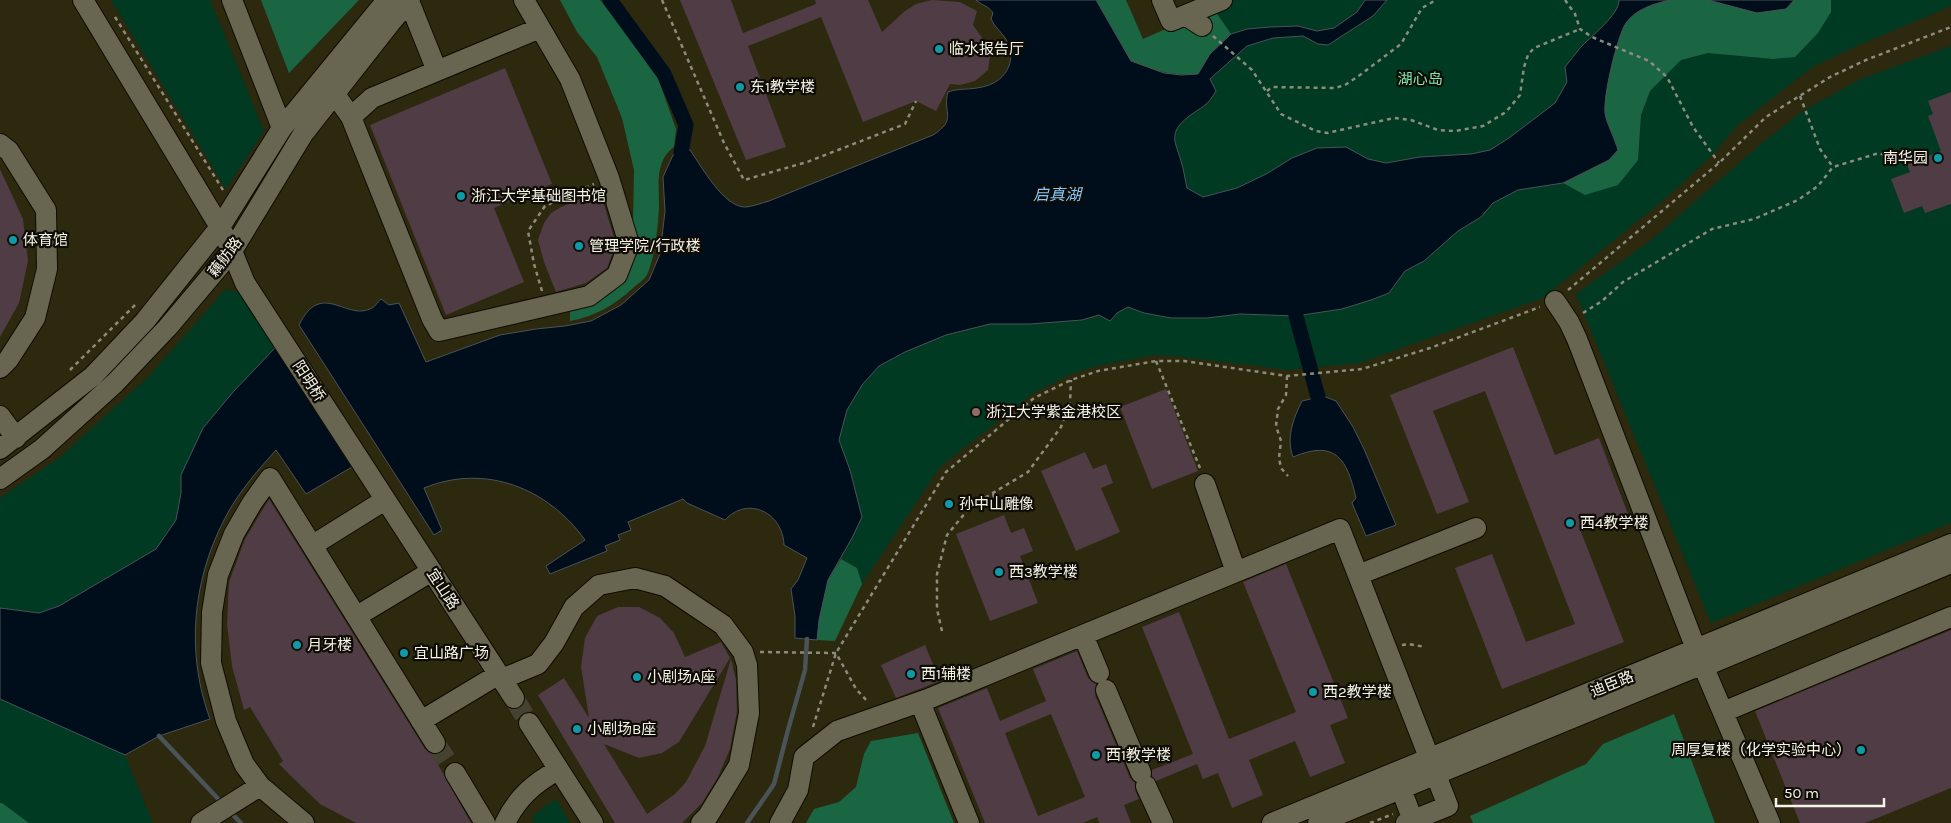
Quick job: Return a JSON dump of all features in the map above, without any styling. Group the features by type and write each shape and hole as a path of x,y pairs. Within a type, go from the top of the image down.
{"street":[{"path":"83,0 220,226 232,251"},
{"path":"232,0 282,128"},
{"name":"藕舫路","path":"8,443 93,376 145,321 220,226 282,128 387,0"},
{"path":"333,95 351,117 438,331 589,296 617,275 629,244 609,178 570,79 524,0"},
{"path":"1162,0 1171,21 1222,0"},
{"path":"410,1 437,71"},
{"name":"藕舫路","path":"0,479 42,449 115,383 168,327 232,251 303,134 391,22 410,1"},
{"path":"1185,15 1202,26"},
{"path":"351,117 372,98 540,28"},
{"path":"0,144 9,151 46,210 48,269 35,318 8,360 0,368"},
{"name":"阳明桥","path":"232,251 245,283 372,480"},
{"path":"1555,301 1569,322 1722,712 1770,823"},
{"path":"0,416 8,443"},
{"path":"304,823 254,790 226,720 211,664 212,612 218,576 234,534 252,503 270,478 435,743"},
{"name":"宜山路","path":"372,480 514,698"},
{"path":"1205,484 1236,572"},
{"path":"313,545 385,500"},
{"path":"1358,576 1476,528"},
{"path":"780,823 798,790 804,758 837,731 920,702 1340,529 1448,806 1411,822 1401,789"},
{"name":"迪臣路","path":"1272,823 1432,767 1691,670 1701,657 1951,544"},
{"name":"迪臣路","path":"1701,657 1951,563"},
{"path":"357,616 432,571"},
{"path":"421,721 501,677 538,664 554,643 574,607 599,585 635,578 666,586 723,625 744,652 747,666 749,713 740,765 708,816 700,823"},
{"path":"1722,712 1951,616"},
{"path":"1083,635 1163,823"},
{"path":"920,702 970,823"},
{"path":"529,723 593,823"},
{"name":"迪臣路","path":"1318,823 1401,789 1432,767"},
{"path":"505,823 512,808 527,790 558,770"},
{"path":"455,773 484,823"},
{"path":"201,823 254,790"}],"path":[{"path":"662,0 724,143 744,180 807,162 905,124 916,101"},
{"path":"1266,91 1272,87 1335,88 1345,85 1386,57 1401,44 1422,8 1436,0"},
{"path":"1565,0 1575,14 1580,29 1592,37 1649,61 1667,78 1693,127 1719,163"},
{"path":"115,16 226,197"},
{"path":"1202,26 1252,70 1281,114 1316,131 1327,133 1394,118 1411,120 1438,130 1454,131 1483,126 1506,112 1520,95 1524,67 1528,55 1534,48 1580,29"},
{"path":"813,729 836,653 946,472 1034,398 1071,380 1098,371 1156,361 1184,361 1287,376 1362,369 1413,353 1555,301 1719,163 1766,117 1830,77 1866,60 1951,27"},
{"path":"1800,96 1820,149 1833,167"},
{"path":"1569,322 1602,301 1623,282 1712,229 1754,219 1798,200 1818,186 1833,167 1879,152 1894,158"},
{"path":"547,305 534,264 528,231 545,206 609,178"},
{"path":"69,371 140,299"},
{"path":"1156,361 1198,462 1205,484"},
{"path":"1287,376 1286,395 1278,409 1276,426 1281,441 1279,458 1281,468 1288,476"},
{"path":"942,632 937,609 937,574 947,535 971,506 1028,472 1061,427 1070,402 1071,380"},
{"path":"993,494 999,510"},
{"path":"1386,647 1409,644 1425,647"},
{"path":"744,652 836,653"},
{"path":"836,653 856,689 868,702 884,714"}],"shaded area":[{"name":"浙江大学紫金港校区","path":"0,0 1951,0 1951,823 0,823"}],"green space":[{"path":"111,0 210,0 264,131 226,189"},
{"path":"261,0 359,0 289,73"},
{"path":"560,0 600,0 627,33 658,78 676,129 674,147 664,159 659,174 657,232 647,275 611,305 596,313 570,321 570,308 619,284 639,251 633,222 634,170 622,118 597,57 577,32"},
{"path":"1096,0 1126,0 1143,39 1213,8 1231,34 1210,54 1198,74 1180,74 1147,68 1130,61"},
{"path":"1233,0 1365,0 1345,21 1332,28 1315,30 1296,26 1279,26 1231,34 1213,8"},
{"name":"湖心岛","path":"1387,0 1619,0 1615,12 1580,48 1565,67 1567,82 1555,103 1491,150 1471,154 1420,157 1386,163 1368,159 1346,147 1292,158 1268,173 1237,188 1203,198 1187,188 1176,149 1175,133 1183,120 1209,104 1210,79 1247,46 1273,38 1303,36 1318,44 1328,45 1373,16"},
{"path":"1670,0 1708,0 1786,9 1794,0 1831,0 1831,12 1818,33 1795,57 1773,59 1708,53 1681,60 1650,91 1641,115 1638,160 1618,185 1585,195 1563,183 1609,160 1618,150 1606,117 1605,105 1611,67 1622,30 1635,14 1651,5"},
{"path":"1831,0 1951,0 1951,6 1814,66 1739,124 1713,154 1672,193 1543,298 1359,363 1288,370 1156,355 1096,366 1069,375 1032,394 940,467 862,584 857,568 841,559 852,538 839,440 847,410 862,385 879,366 905,352 946,335 989,324 1030,324 1082,320 1117,313 1127,307 1144,313 1171,318 1207,318 1240,314 1295,316 1342,309 1389,293 1405,271 1424,261 1458,231 1481,217 1493,203 1518,190 1563,183 1585,195 1638,160 1641,115 1650,91 1681,60 1708,53 1773,59 1831,12"},
{"path":"1951,46 1951,523 1711,623 1576,294 1650,241 1758,146 1803,111 1861,79"},
{"path":"229,289 239,293 275,348 233,392 181,475 181,493 176,520 156,549 59,606 39,613 0,608 0,498 59,458 149,376 224,291"},
{"path":"841,559 857,568 862,584 835,641 817,640 819,620 828,580"},
{"path":"0,699 125,755 153,823 29,823 0,803"},
{"path":"1674,714 1715,823 1473,823 1470,816 1586,764 1603,744"},
{"path":"918,733 954,823 806,823 814,809 839,802 856,787 864,754 871,741"},
{"path":"556,799 570,823 533,823 533,815"},
{"path":"0,803 2,803 29,823 0,823"}],"water":[{"name":"启真湖","path":"976,0 1096,0 1131,61 1164,73 1181,75 1198,74 1210,54 1231,34 1247,29 1270,27 1298,26 1317,31 1334,28 1357,12 1365,0 1387,0 1373,16 1328,45 1318,44 1303,36 1273,38 1247,46 1210,79 1216,91 1206,104 1182,123 1175,133 1175,143 1187,188 1203,197 1237,188 1268,173 1292,158 1317,148 1346,147 1368,159 1386,163 1420,157 1471,154 1490,150 1555,103 1567,82 1565,67 1580,48 1615,12 1619,0 1670,0 1651,5 1635,14 1622,30 1611,67 1606,94 1605,113 1618,150 1609,160 1563,183 1518,190 1493,203 1481,217 1458,231 1424,261 1405,271 1389,293 1342,309 1296,316 1240,314 1207,318 1171,318 1144,313 1128,307 1117,313 1110,321 1099,315 1082,320 1030,324 990,324 946,335 905,352 879,366 862,385 847,410 839,440 850,470 862,517 828,580 819,620 817,640 795,638 795,616 791,589 798,580 807,558 784,545 778,524 771,516 754,508 734,513 725,520 687,503 683,499 628,522 631,530 618,535 620,540 605,546 607,551 550,574 546,566 585,540 570,522 553,506 534,494 514,485 470,478 447,481 424,488 442,530 434,535 299,325 307,312 316,305 325,303 361,311 371,308 381,299 389,305 399,303 426,362 500,335 591,321 621,305 649,280 660,254 665,211 663,177 673,155 690,150 707,176 722,194 738,206 746,207 769,201 933,135 941,129 948,115 948,92 990,85 1002,76 1010,64 1010,49 1007,41 991,19 993,13"},
{"path":"1708,0 1794,0 1786,9 1757,13"},
{"path":"275,348 352,467 306,494 276,450 248,483 229,510 213,544 205,568 196,618 195,644 198,669 202,694 210,719 159,736 125,755 0,699 0,608 39,613 59,606 156,549 176,520 181,493 181,475 203,428 233,392"},
{"path":"1323,396 1336,401 1353,427 1396,525 1366,536 1352,503 1356,498 1352,484 1343,463 1337,456 1320,450 1293,457 1290,436 1302,401"}],"building":[{"path":"680,0 731,0 743,33 816,4 815,0 868,0 882,32 905,11 916,4 932,0 960,2 977,11 973,25 985,42 990,56 988,70 975,81 960,85 950,84 936,111 916,101 863,122 821,17 748,46 786,147 746,160"},
{"name":"浙江大学基础图书馆","path":"505,68 552,184 494,208 524,282 446,315 370,125"},
{"name":"南华园","path":"1951,92 1951,204 1925,213 1922,206 1904,213 1891,179 1910,172 1907,164 1941,151 1928,116 1933,114 1928,101"},
{"name":"体育馆","path":"0,169 23,219 28,261 19,303 0,337"},
{"name":"管理学院/行政楼","path":"600,191 616,244 607,268 586,283 556,292 544,262 538,240 544,223 551,213 561,207"},
{"name":"西4教学楼","path":"1513,347 1555,455 1599,438 1628,514 1581,532 1624,642 1502,689 1455,568 1492,554 1526,642 1575,624 1485,391 1433,411 1469,502 1437,514 1390,395"},
{"path":"1166,389 1198,471 1152,489 1120,407"},
{"name":"西3教学楼","path":"1085,452 1093,469 1106,464 1113,483 1101,488 1120,532 1076,551 1041,471"},
{"name":"月牙楼","path":"269,499 425,749 432,754 471,823 356,823 320,804 279,764 283,761 250,707 244,710 232,666 227,624 229,582 245,539"},
{"name":"西3教学楼","path":"1004,515 1011,533 1024,528 1033,551 1020,556 1038,603 990,621 956,534"},
{"name":"西2教学楼","path":"1286,564 1348,718 1330,725 1345,763 1310,777 1295,741 1249,760 1263,795 1232,808 1218,773 1203,779 1197,764 1156,781 1152,776 1152,770 1193,754 1142,627 1179,612 1229,739 1296,712 1243,582"},
{"path":"618,607 639,607 660,618 674,633 685,657 721,642 730,658 679,742 662,753 639,758 604,744 647,814 675,794 686,782 705,746 731,659 736,680 737,712 730,749 718,777 702,803 682,823 615,823 538,695 564,678 589,718 581,667 585,638 597,616"},
{"name":"周厚复楼（化学实验中心）","path":"1951,630 1951,788 1865,823 1800,823 1755,711"},
{"name":"西1辅楼","path":"925,645 940,681 896,698 881,665"},
{"name":"西1教学楼","path":"1077,651 1088,678 1096,684 1095,695 1130,778 1135,783 1135,790 1139,799 1124,805 1131,823 1099,823 1097,817 1083,823 985,823 938,708 987,688 1000,721 1046,701 1033,669","holes":["1051,714 1085,797 1038,816 1005,733"]}],"waterway":[{"path":"610,0 664,74 686,125 681,153"},
{"path":"1296,316 1318,397"},
{"path":"747,823 774,784 805,670 807,639"},
{"path":"159,736 222,803"},
{"path":"230,812 241,823"}],"tunnel":[{"path":"514,698 529,723"},
{"path":"435,743 455,773"}],"place":[{"name":"临水报告厅","path":"939,49"},
{"name":"东1教学楼","path":"740,87"},
{"name":"南华园","path":"1938,158"},
{"name":"浙江大学基础图书馆","path":"461,196"},
{"name":"体育馆","path":"13,240"},
{"name":"管理学院/行政楼","path":"579,246"},
{"name":"浙江大学紫金港校区","path":"976,412"},
{"name":"孙中山雕像","path":"949,504"},
{"name":"西4教学楼","path":"1570,523"},
{"name":"西3教学楼","path":"999,572"},
{"name":"月牙楼","path":"297,645"},
{"name":"宜山路广场","path":"404,653"},
{"name":"西1辅楼","path":"911,674"},
{"name":"小剧场A座","path":"637,677"},
{"name":"西2教学楼","path":"1313,692"},
{"name":"小剧场B座","path":"577,729"},
{"name":"周厚复楼（化学实验中心）","path":"1861,750"},
{"name":"西1教学楼","path":"1096,755"}]}
